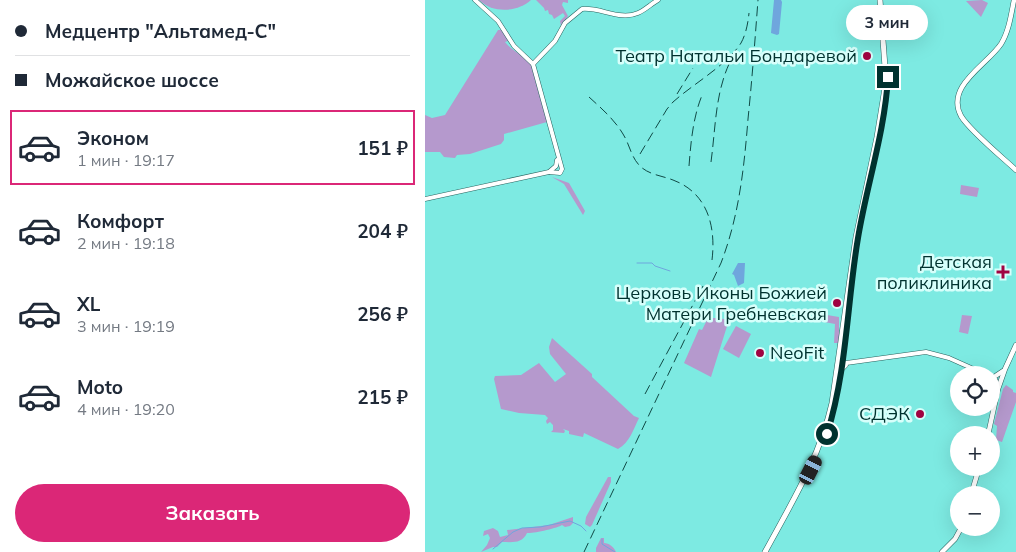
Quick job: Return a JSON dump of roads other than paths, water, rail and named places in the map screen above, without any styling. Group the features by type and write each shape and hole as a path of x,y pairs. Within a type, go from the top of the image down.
{"main road":[{"path":"767,552 823,439 832,403 840,364 858,237 879,137 887,88 888,72 881,0"},
{"path":"1014,0 1004,39 964,84 959,93 957,104 963,119 1016,170"},
{"path":"1000,373 1005,369 1016,345"},
{"path":"767,552 825,440 832,413 840,364"},
{"path":"942,552 957,536"}],"street":[{"path":"475,0 498,21 514,46 533,64 561,172 555,169"},
{"path":"533,64 555,40 565,23 582,9 588,8 619,15 631,15 639,13 658,0"},
{"path":"555,169 558,155"},
{"path":"425,199 549,172 561,167"},
{"path":"840,364 926,352 949,358 968,366"},
{"path":"840,372 848,363"}],"water":[{"path":"774,0 781,0 782,2 779,34 777,35 771,33"},
{"path":"738,263 745,263 744,283 738,286 732,274"}],"waterway":[{"path":"637,263 652,263 655,266 670,271"},
{"path":"493,549 513,532 522,528 540,527 570,521 581,526 586,531"},
{"path":"602,539 602,544 615,552"}],"railway":[{"path":"584,552 721,263 727,245 736,210 745,156 758,0"},
{"path":"640,154 673,102 719,67 735,51 744,36 749,13"},
{"path":"711,162 719,94 733,56"},
{"path":"677,94 693,68"},
{"path":"689,166 695,120 703,93"},
{"path":"589,97 607,114 619,129 635,160 641,167 648,172 685,186 702,202 707,212 713,235 712,260"},
{"path":"645,394 703,286"}],"place":[{"name":"Театр Натальи Бондаревой","path":"867,56"},
{"name":"Детская поликлиника","path":"1003,272"},
{"name":"Церковь Иконы Божией Матери Гребневская","path":"837,303"},
{"name":"NeoFit","path":"760,353"},
{"name":"СДЭК","path":"920,414"}]}
